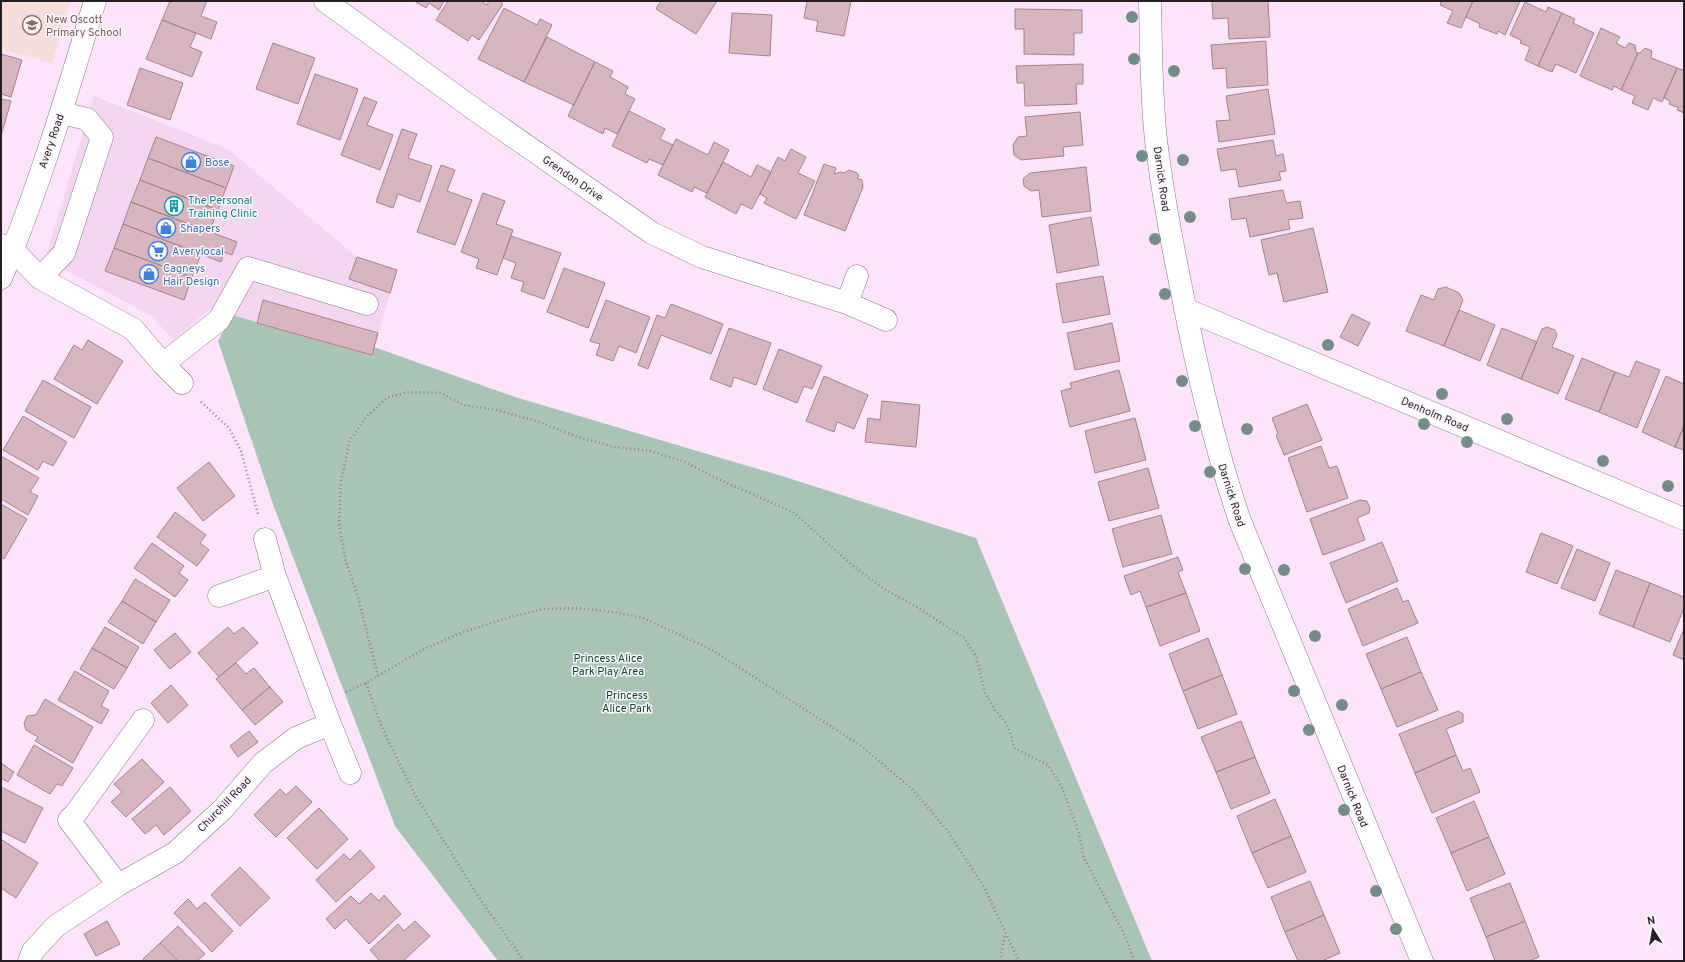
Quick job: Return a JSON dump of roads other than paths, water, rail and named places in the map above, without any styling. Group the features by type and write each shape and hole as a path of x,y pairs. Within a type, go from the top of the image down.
{"street":[{"name":"Avery Road","path":"1,278 7,248 61,113 95,1"},
{"name":"Grendon Drive","path":"325,1 478,112 652,233 702,257 847,303 886,320"},
{"name":"Darnick Road","path":"1150,1 1152,82 1156,139 1166,208 1185,309 1212,430 1227,483 1240,521 1422,961"},
{"path":"40,278 64,253 102,137 88,120 61,113"},
{"path":"7,248 40,278 133,329 163,364 182,383"},
{"path":"163,364 219,320 248,268 366,304"},
{"path":"847,303 857,276"},
{"name":"Denholm Road","path":"1185,309 1684,519"},
{"path":"265,539 275,576 322,703 350,773"},
{"path":"219,596 275,576"},
{"path":"118,885 69,820 76,813 143,720"},
{"name":"Churchill Road","path":"29,961 33,951 56,926 118,885 175,853 222,810 263,763 296,738 330,724"}],"place":[{"name":"New Oscott Primary School","path":"32,25"},
{"name":"Bose","path":"191,162"},
{"name":"The Personal Training Clinic","path":"174,206"},
{"name":"Shapers","path":"166,228"},
{"name":"Averylocal","path":"158,251"},
{"name":"Cagneys Hair Design","path":"149,274"}],"park label":[{"name":"Princess Alice Park Play Area","path":"608,664"},
{"name":"Princess Alice Park","path":"627,701"}]}
